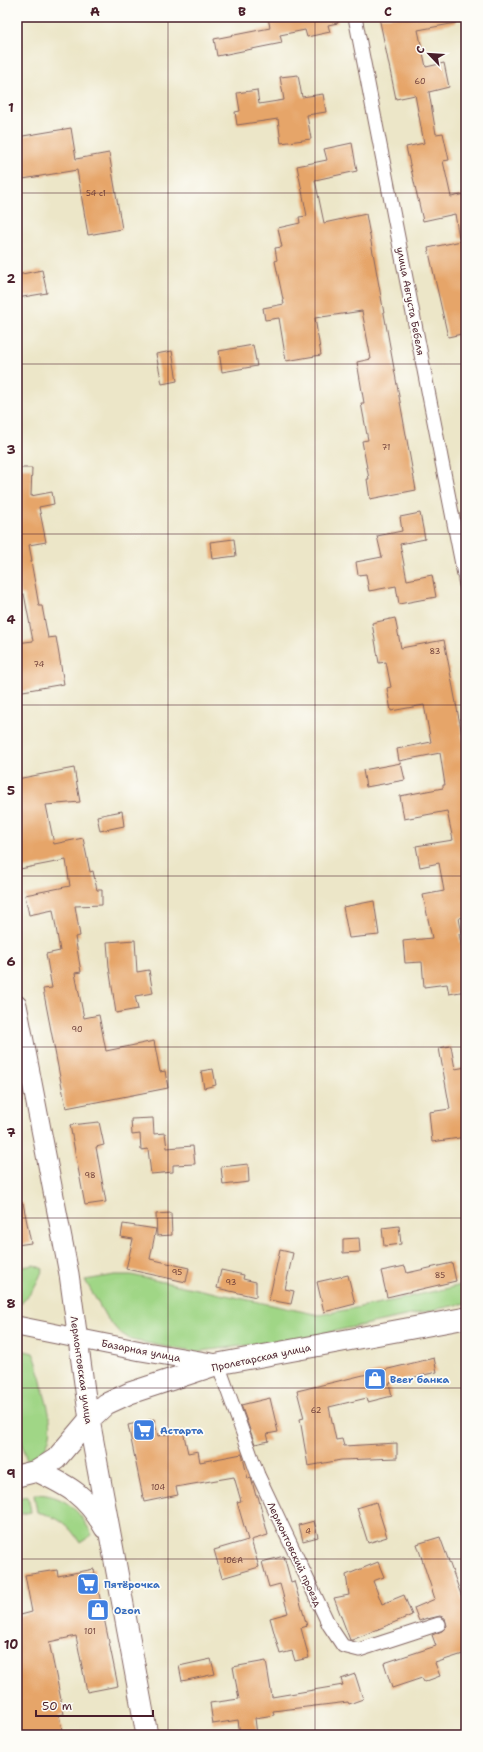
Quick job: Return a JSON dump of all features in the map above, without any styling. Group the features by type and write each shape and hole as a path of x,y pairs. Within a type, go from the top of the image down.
{"main road":[{"name":"Лермонтовская улица","path":"17,1005 68,1270 89,1420 147,1735"},
{"name":"Пролетарская улица","path":"17,1476 37,1470 56,1459 89,1420 106,1404 130,1394 218,1364 466,1318"},
{"name":"Базарная улица","path":"17,1326 140,1351 218,1364"},
{"path":"37,1470 59,1481 75,1491 84,1499 96,1511 110,1536"}],"street":[{"name":"улица Августа Бебеля","path":"355,17 466,584"},
{"name":"Лермонтовский проезд","path":"218,1364 258,1475 328,1625 343,1646 359,1650 439,1624"}],"green space":[{"path":"34,1265 43,1269 30,1294 17,1306 17,1268"},
{"path":"115,1275 131,1275 319,1315 396,1300 466,1284 466,1303 321,1334 314,1337 193,1352 131,1340 118,1331 106,1317 85,1280"},
{"path":"17,1349 33,1353 39,1369 51,1429 49,1439 45,1447 38,1455 27,1462 17,1421"},
{"path":"34,1494 54,1497 70,1505 82,1518 92,1535 80,1543 72,1531 63,1523 51,1516 37,1512"},
{"path":"28,1496 31,1512 17,1515 17,1498"}],"building":[{"path":"268,17 337,17 338,23 328,25 330,32 307,37 305,30 280,35 282,43 217,56 214,39 270,28"},
{"path":"379,17 455,17 456,23 418,30 426,67 444,63 449,87 429,92 436,134 443,133 449,160 443,161 451,197 466,194 466,237 459,238 455,214 423,221 406,147 424,143 415,95 396,99"},
{"path":"298,75 302,97 323,94 326,112 307,115 311,139 281,143 278,119 237,125 235,112 240,111 237,93 257,90 259,104 284,100 280,77"},
{"path":"71,128 76,159 109,153 122,229 88,235 77,170 17,180 17,137"},
{"path":"352,143 357,171 315,180 324,223 366,214 416,490 370,499 367,479 369,479 362,441 368,440 361,403 364,403 357,362 371,359 362,311 315,318 321,355 286,361 279,318 265,320 263,308 284,304 275,261 277,260 275,248 282,247 278,228 300,223 299,217 307,216 297,166 327,160 324,149"},
{"path":"466,240 466,333 448,337 428,248"},
{"path":"42,270 47,293 17,298 17,275"},
{"path":"253,345 257,366 222,372 219,351"},
{"path":"172,351 177,381 162,384 156,354"},
{"path":"17,468 32,468 31,496 52,492 54,504 39,507 46,542 29,545 39,606 42,606 48,638 56,637 64,684 17,692 17,643 33,641 24,594 21,595 17,574"},
{"path":"420,513 425,539 400,544 407,580 432,575 436,597 399,604 396,586 369,591 366,574 358,575 356,562 382,557 377,536 402,531 400,517"},
{"path":"234,539 236,556 212,559 210,542"},
{"path":"395,618 401,648 444,640 466,756 466,917 459,918 462,934 459,934 466,971 466,991 449,994 447,984 424,987 422,962 405,963 403,941 432,938 423,895 444,891 439,863 420,867 416,846 453,840 447,811 404,819 400,796 443,788 443,785 445,785 440,753 399,761 397,749 431,742 424,705 391,711 387,688 391,687 386,662 379,663 372,623"},
{"path":"401,763 405,780 366,787 363,770"},
{"path":"74,768 80,802 46,805 54,844 83,838 90,872 93,871 97,890 102,890 102,905 75,906 80,936 75,937 81,972 75,973 84,1018 99,1015 106,1051 154,1041 160,1072 165,1071 168,1088 66,1108 43,989 52,988 46,954 60,951 53,910 29,915 25,895 70,886 66,860 20,869 17,852 17,779"},
{"path":"122,811 124,826 100,831 97,816"},
{"path":"374,901 379,935 349,938 343,907"},
{"path":"135,940 137,972 149,970 153,993 135,996 138,1009 116,1013 107,942"},
{"path":"451,1046 455,1069 466,1067 466,1137 432,1142 429,1112 450,1109 439,1048"},
{"path":"213,1069 216,1085 204,1088 201,1071"},
{"path":"153,1118 154,1134 165,1133 167,1148 193,1146 195,1164 173,1165 173,1172 151,1174 148,1149 141,1150 140,1134 132,1135 131,1119"},
{"path":"99,1122 104,1145 96,1147 106,1202 85,1205 70,1125"},
{"path":"248,1164 249,1182 223,1185 221,1167"},
{"path":"17,1203 23,1203 31,1243 17,1245"},
{"path":"171,1213 172,1235 157,1236 156,1214"},
{"path":"123,1224 156,1229 150,1259 189,1268 186,1282 126,1269 133,1239 121,1237"},
{"path":"399,1226 401,1244 384,1246 382,1228"},
{"path":"359,1238 360,1252 343,1253 343,1239"},
{"path":"280,1250 293,1253 285,1289 294,1291 291,1304 269,1300"},
{"path":"452,1263 456,1281 387,1297 381,1271 405,1266 407,1273"},
{"path":"221,1270 244,1275 243,1279 256,1282 256,1297 217,1288"},
{"path":"348,1275 355,1304 324,1312 317,1282"},
{"path":"434,1358 437,1372 389,1383 392,1396 368,1402 367,1398 329,1407 336,1440 342,1439 344,1446 397,1443 397,1458 341,1460 308,1466 300,1419 304,1418 297,1391"},
{"path":"270,1398 278,1432 267,1434 269,1441 255,1444 241,1405"},
{"path":"154,1419 158,1436 183,1431 188,1453 198,1451 200,1462 242,1454 248,1479 251,1478 256,1496 258,1496 268,1535 251,1540 259,1567 222,1578 214,1550 248,1540 237,1502 241,1501 234,1477 176,1487 178,1495 144,1502 128,1425"},
{"path":"376,1502 387,1537 368,1543 357,1508"},
{"path":"314,1521 318,1537 303,1541 299,1525"},
{"path":"440,1537 466,1608 466,1653 435,1663 440,1676 424,1682 422,1678 392,1688 384,1663 436,1646 432,1635 442,1631 447,1626 445,1618 440,1616 419,1621 414,1608 435,1599 417,1544"},
{"path":"284,1556 291,1582 294,1581 307,1626 301,1628 309,1658 295,1661 292,1651 280,1654 270,1618 288,1613 280,1584 269,1587 262,1562"},
{"path":"378,1562 384,1577 373,1581 382,1604 404,1595 412,1615 350,1640 334,1598 349,1595 346,1575"},
{"path":"94,1569 118,1686 87,1692 76,1636 49,1642 64,1714 59,1715 63,1735 17,1735 17,1616 32,1612 25,1575 57,1570 58,1576"},
{"path":"211,1659 215,1674 182,1681 179,1666"},
{"path":"266,1661 272,1697 343,1685 341,1679 355,1674 363,1699 349,1704 348,1702 273,1711 274,1715 255,1718 257,1735 240,1735 238,1720 213,1724 210,1703 239,1699 233,1667"}],"place":[{"name":"Beer банка","path":"375,1379"},
{"name":"Астарта","path":"144,1430"},
{"name":"Пятёрочка","path":"88,1584"},
{"name":"Ozon","path":"98,1610"}]}
